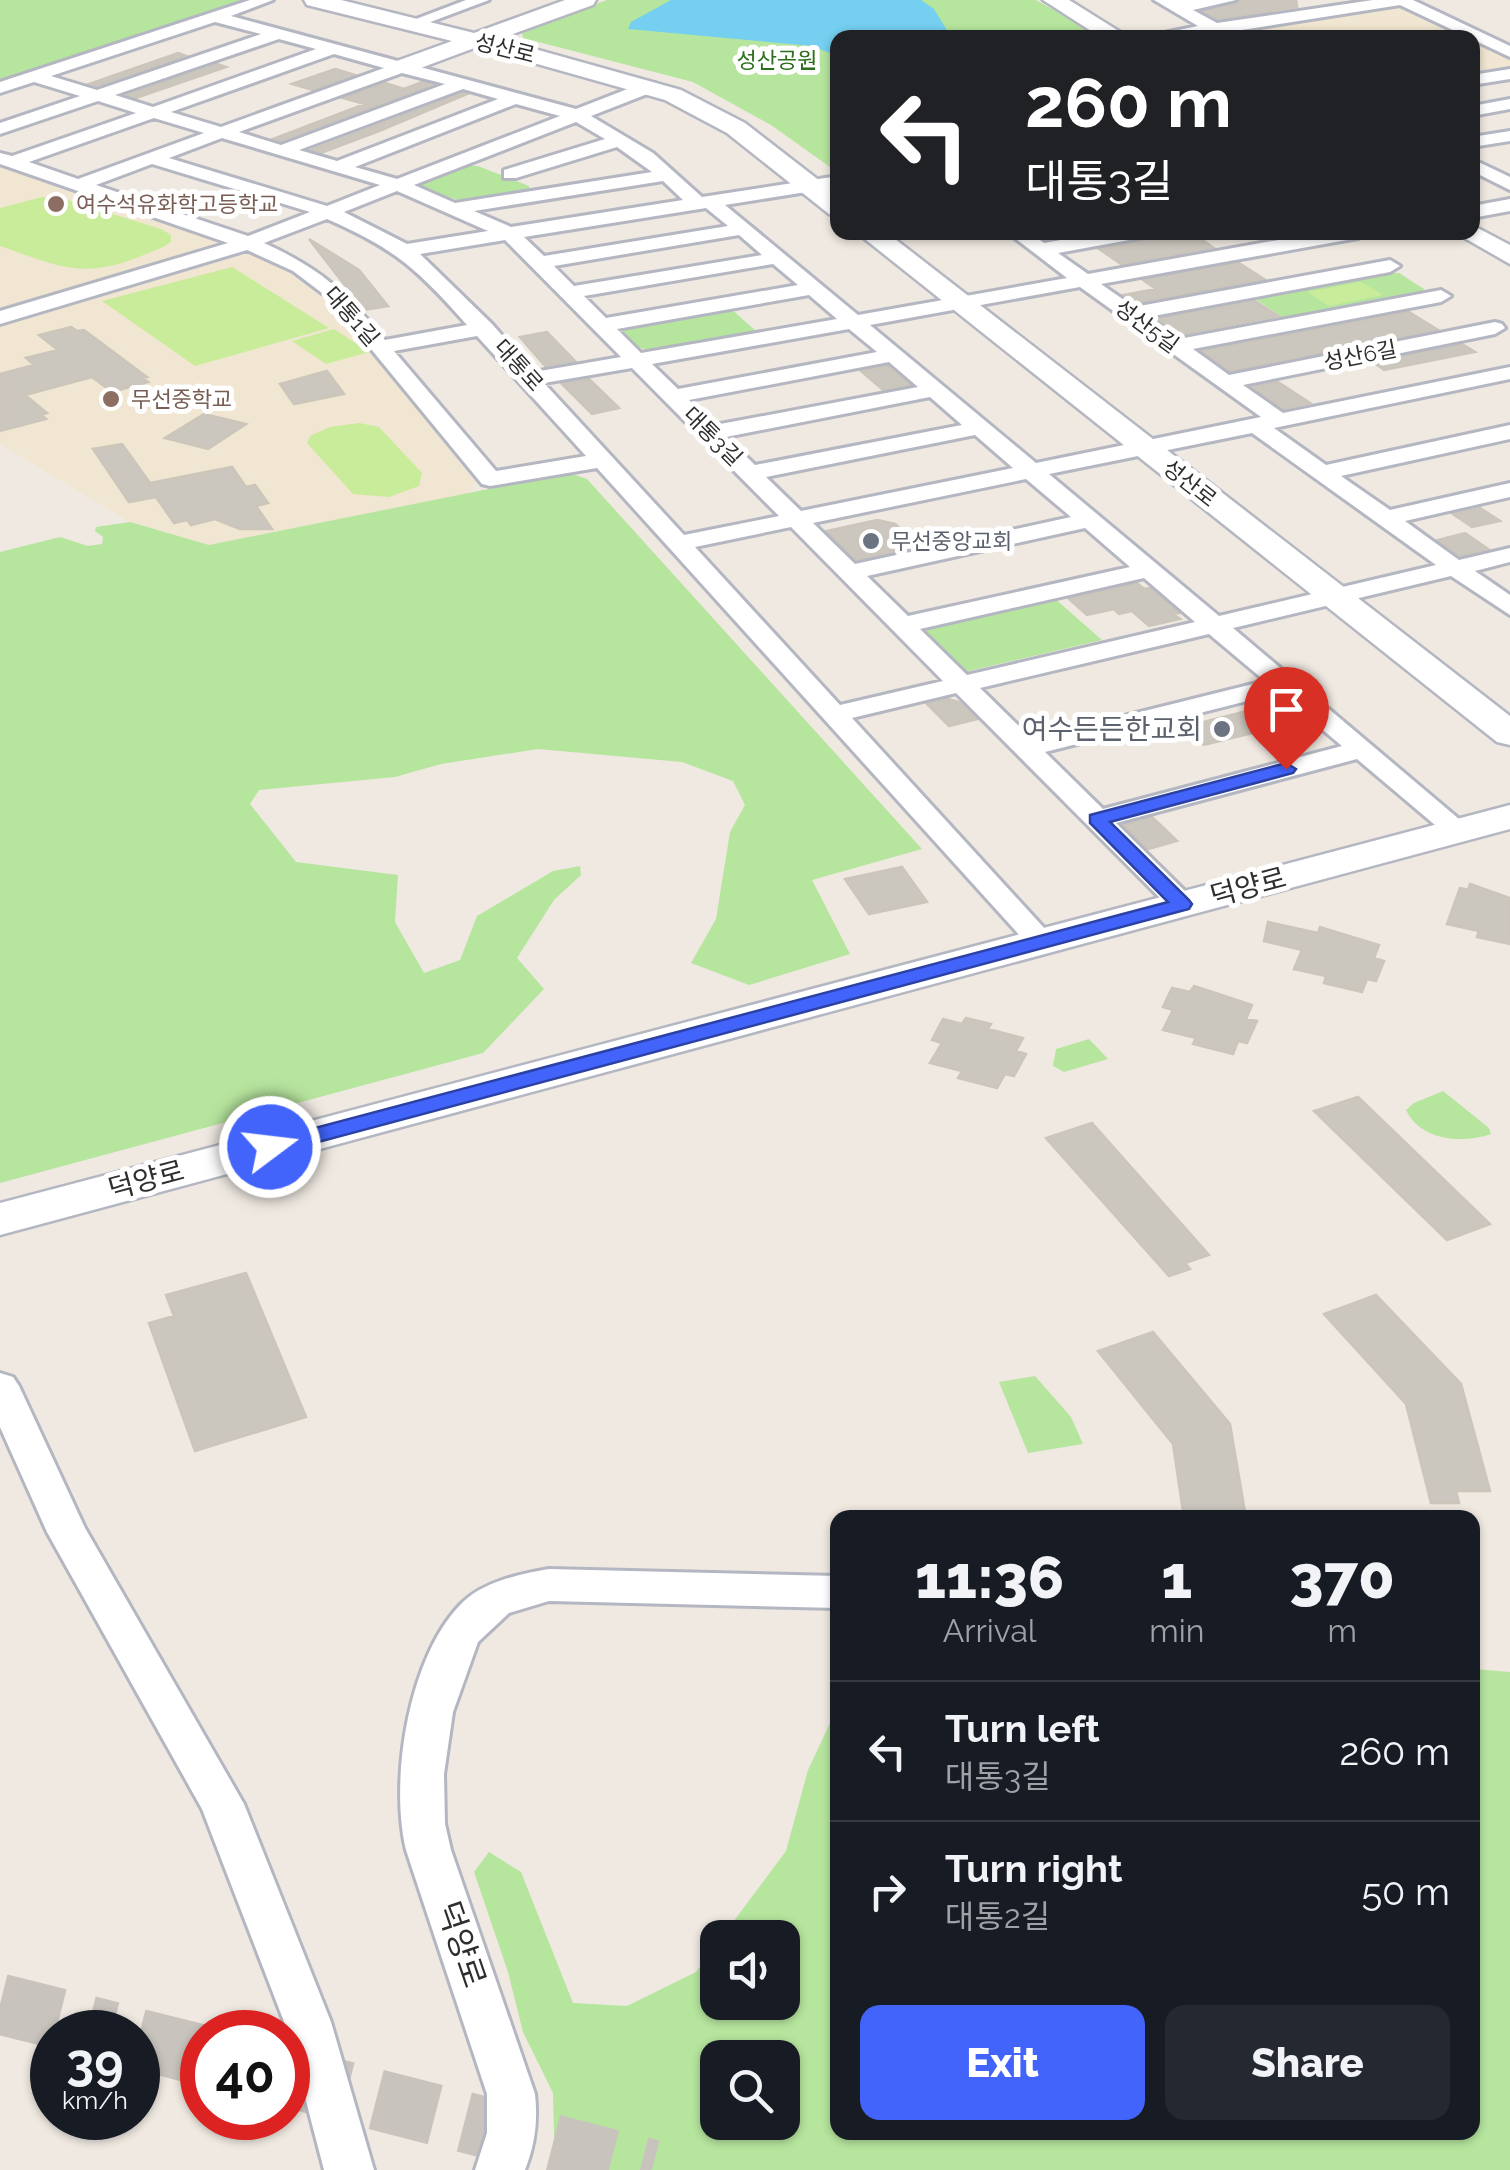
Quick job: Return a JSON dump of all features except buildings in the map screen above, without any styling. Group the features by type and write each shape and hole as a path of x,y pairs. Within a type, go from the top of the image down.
{"street":[{"path":"0,88 265,0"},
{"name":"성산로","path":"315,0 649,86 720,118 830,202"},
{"path":"411,24 477,0"},
{"path":"78,185 585,0"},
{"path":"1054,0 1106,30"},
{"path":"1169,4 1228,0"},
{"path":"1201,30 1402,0 1464,30"},
{"path":"1169,4 1218,30"},
{"path":"215,16 577,115 621,140 742,228 1458,830"},
{"path":"0,129 278,34"},
{"path":"1480,38 1510,52"},
{"path":"6,160 333,49"},
{"path":"1480,79 1510,74"},
{"name":"대통3길","path":"35,76 398,184 510,234 1182,904"},
{"path":"283,150 462,84"},
{"path":"0,318 248,243 649,86"},
{"path":"338,167 515,98"},
{"path":"1480,109 1510,104"},
{"path":"1480,141 1510,136"},
{"path":"510,174 621,140"},
{"path":"469,157 555,193"},
{"name":"대통로","path":"151,158 325,213 368,229 406,250 532,379 1042,942"},
{"name":"대통1길","path":"6,160 248,243 300,267 328,286 490,478 606,460"},
{"path":"1480,168 1510,169"},
{"path":"1480,168 1510,184"},
{"path":"458,208 667,175"},
{"path":"406,250 830,182"},
{"path":"1480,211 1510,205"},
{"path":"540,263 742,228"},
{"path":"1480,239 1510,256"},
{"name":"성산로","path":"879,240 1510,734"},
{"name":"성산5길","path":"1027,240 1225,382 1321,472 1510,607"},
{"path":"1040,250 1096,240"},
{"name":"성산6길","path":"532,379 1310,240"},
{"name":"성산6길","path":"1353,240 1502,333"},
{"path":"569,293 778,258"},
{"path":"1130,314 1390,266"},
{"path":"602,325 814,288"},
{"name":"성산6길","path":"1175,346 1455,304"},
{"path":"379,347 485,328"},
{"name":"성산6길","path":"1225,382 1502,333"},
{"path":"673,396 894,356"},
{"name":"성산6길","path":"680,543 1510,373"},
{"path":"710,433 934,390"},
{"path":"750,474 979,428"},
{"path":"1321,472 1510,432"},
{"path":"1385,518 1510,490"},
{"path":"850,574 1089,520"},
{"path":"836,714 1510,555"},
{"path":"902,625 1148,570"},
{"path":"1026,749 1284,684"},
{"path":"1097,819 1362,749"},
{"name":"덕양로","path":"0,1219 1510,816"},
{"path":"0,1386 67,1532 222,1804 307,2022 348,2170"},
{"name":"덕양로","path":"500,2170 508,2153 513,2118 511,2094 427,1842 420,1800 434,1710 462,1633 478,1614 500,1599 520,1590 549,1586 830,1592"}],"shaded area":[{"path":"1390,5 1407,7 1456,30 1233,30"},
{"path":"1480,42 1510,56 1510,71 1480,76"},
{"name":"여수석유화학고등학교","path":"0,167 224,240 222,247 0,312"},
{"path":"264,254 321,297 374,355 475,482 467,494 209,545 130,522 0,444 0,323 234,255"}],"green space":[{"path":"0,0 245,0 0,80"},
{"name":"성산공원","path":"607,0 1036,0 1090,30 830,30 830,167 771,125 693,82 523,38 522,31"},
{"path":"459,165 478,166 529,186 530,193 467,203 416,186 417,181"},
{"path":"42,197 61,198 161,229 171,235 171,242 116,265 82,269 52,264 0,246 0,208"},
{"path":"232,267 329,328 195,366 102,301"},
{"path":"1382,272 1399,273 1424,289 1419,296 1289,321 1252,297"},
{"path":"1361,282 1383,295 1329,306 1307,292"},
{"path":"729,307 757,332 653,351 636,347 621,333 625,326"},
{"path":"334,329 369,352 326,364 292,341"},
{"path":"359,423 379,427 422,473 419,486 389,497 353,494 307,443 310,436 330,427"},
{"path":"569,473 587,479 922,849 812,880 850,954 749,985 691,963 716,919 730,832 745,805 733,781 682,762 538,749 441,764 395,777 259,790 250,804 296,862 398,875 395,922 424,973 460,960 477,916 553,871 580,866 581,875 554,900 517,958 544,989 483,1053 0,1183 0,552 60,537 88,546 102,544 103,537 95,531 96,527 130,522 209,545"},
{"path":"1053,597 1102,640 969,671 954,669 919,634 926,626"},
{"path":"1089,1039 1108,1059 1064,1072 1053,1066 1056,1049"},
{"path":"1443,1091 1489,1128 1491,1134 1468,1139 1443,1137 1413,1120 1406,1110"},
{"path":"1035,1376 1071,1417 1083,1444 1028,1453 999,1382"},
{"path":"1480,1670 1510,1672 1510,2170 555,2170 553,2093 523,2032 508,1972 474,1872 489,1852 521,1872 573,2003 627,2006 700,1967 700,2020 800,2020 800,1920 735,1920 786,1851 808,1770 830,1723 830,2140 1480,2140"}],"water":[{"path":"671,0 921,0 934,9 947,30 830,30 830,53 812,46 628,29 631,22"}],"tunnel":[{"path":"0,2004 30,2012"},
{"path":"160,2044 180,2050"},
{"path":"310,2083 652,2170"}],"place":[{"name":"여수석유화학고등학교","path":"56,204"},
{"name":"무선중학교","path":"111,399"},
{"name":"무선중앙교회","path":"871,541"},
{"name":"여수든든한교회","path":"1222,729"}],"route":[{"path":"270,1147 1182,904 1097,819 1286,769"}]}
